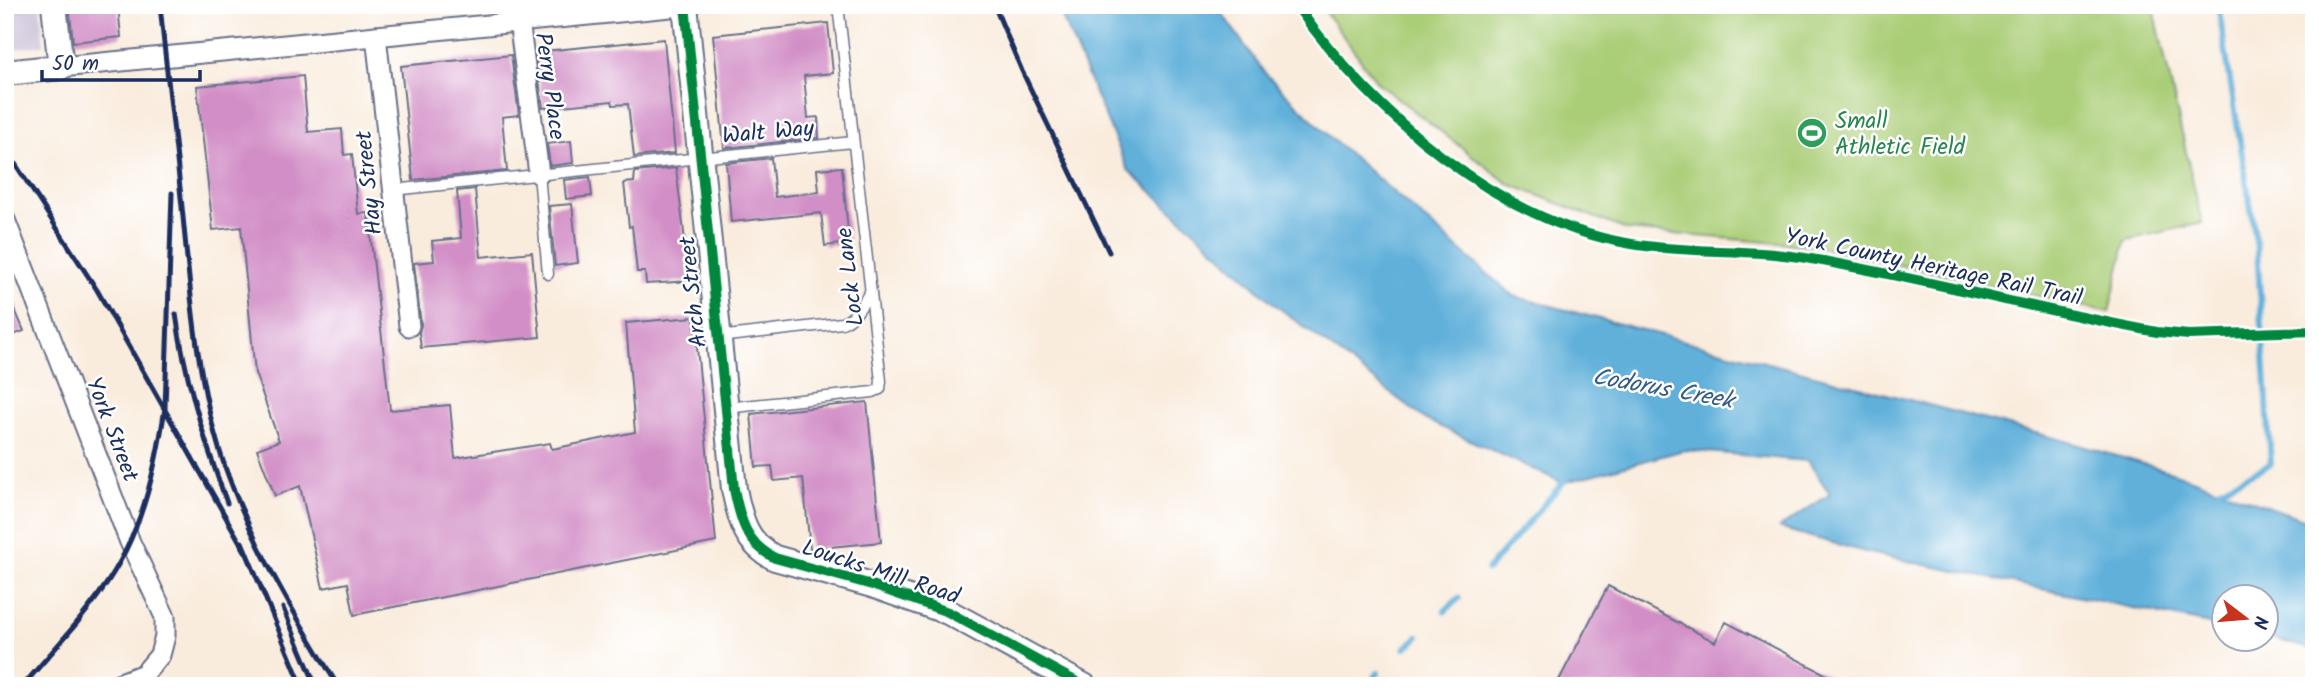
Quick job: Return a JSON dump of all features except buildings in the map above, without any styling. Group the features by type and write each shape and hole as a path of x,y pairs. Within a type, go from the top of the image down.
{"street":[{"path":"54,5 61,67"},
{"path":"5,73 376,36 517,14 691,5"},
{"name":"Arch Street","path":"685,6 718,337 740,520 751,541 762,552 775,558"},
{"name":"Perry Place","path":"517,14 538,174"},
{"name":"Hay Street","path":"376,36 409,326"},
{"name":"York Street","path":"5,220 130,542 165,617 165,636 160,655 144,674 113,686"},
{"name":"Loucks Mill Road","path":"775,558 873,585 948,612 1084,686"}],"lane":[{"name":"Lock Lane","path":"726,408 873,392 880,389 838,5"},
{"name":"Walt Way","path":"393,190 853,142"},
{"path":"538,174 548,274"},
{"path":"718,337 842,323 856,313 870,292"}],"shaded area":[{"path":"5,5 40,5 44,45 5,50"}],"green space":[{"name":"Small Athletic Field","path":"1320,5 2153,5 2202,223 2126,240 2109,312 1815,246 1627,230 1509,184 1378,83"}],"water":[{"name":"Codorus Creek","path":"1057,5 1216,5 1263,71 1331,138 1513,296 2062,440 2175,473 2314,523 2314,650 2280,641 2280,582 2210,582 2210,624 1869,553 1779,528 1830,494 1808,461 1684,450 1563,483 1426,420 1274,304 1128,170"}],"waterway":[{"path":"2216,495 2220,489 2271,464 2257,248 2218,5"},
{"path":"1487,570 1566,479"},
{"path":"1445,611 1459,598"},
{"path":"1405,648 1418,637"},
{"path":"1368,686 1378,673"}],"railway":[{"path":"160,5 192,309 213,429 233,488 259,547 338,686"},
{"path":"994,5 1022,71 1109,252"},
{"path":"5,148 97,290 245,551"},
{"path":"23,686 102,590 127,548 151,480 165,408 172,193"},
{"path":"176,314 196,410 227,503"},
{"path":"242,542 302,686"},
{"path":"283,608 316,686"}],"cycle path":[{"path":"685,5 734,489 739,510 751,538 757,546 775,558 872,585 948,612 1084,686"},
{"name":"York County Heritage Rail Trail","path":"1296,5 1362,85 1442,157 1487,187 1534,213 1582,232 1654,247 1766,253 1811,259 2157,332 2189,335 2314,331"}],"place":[{"name":"Small Athletic Field","path":"1812,133"}]}
